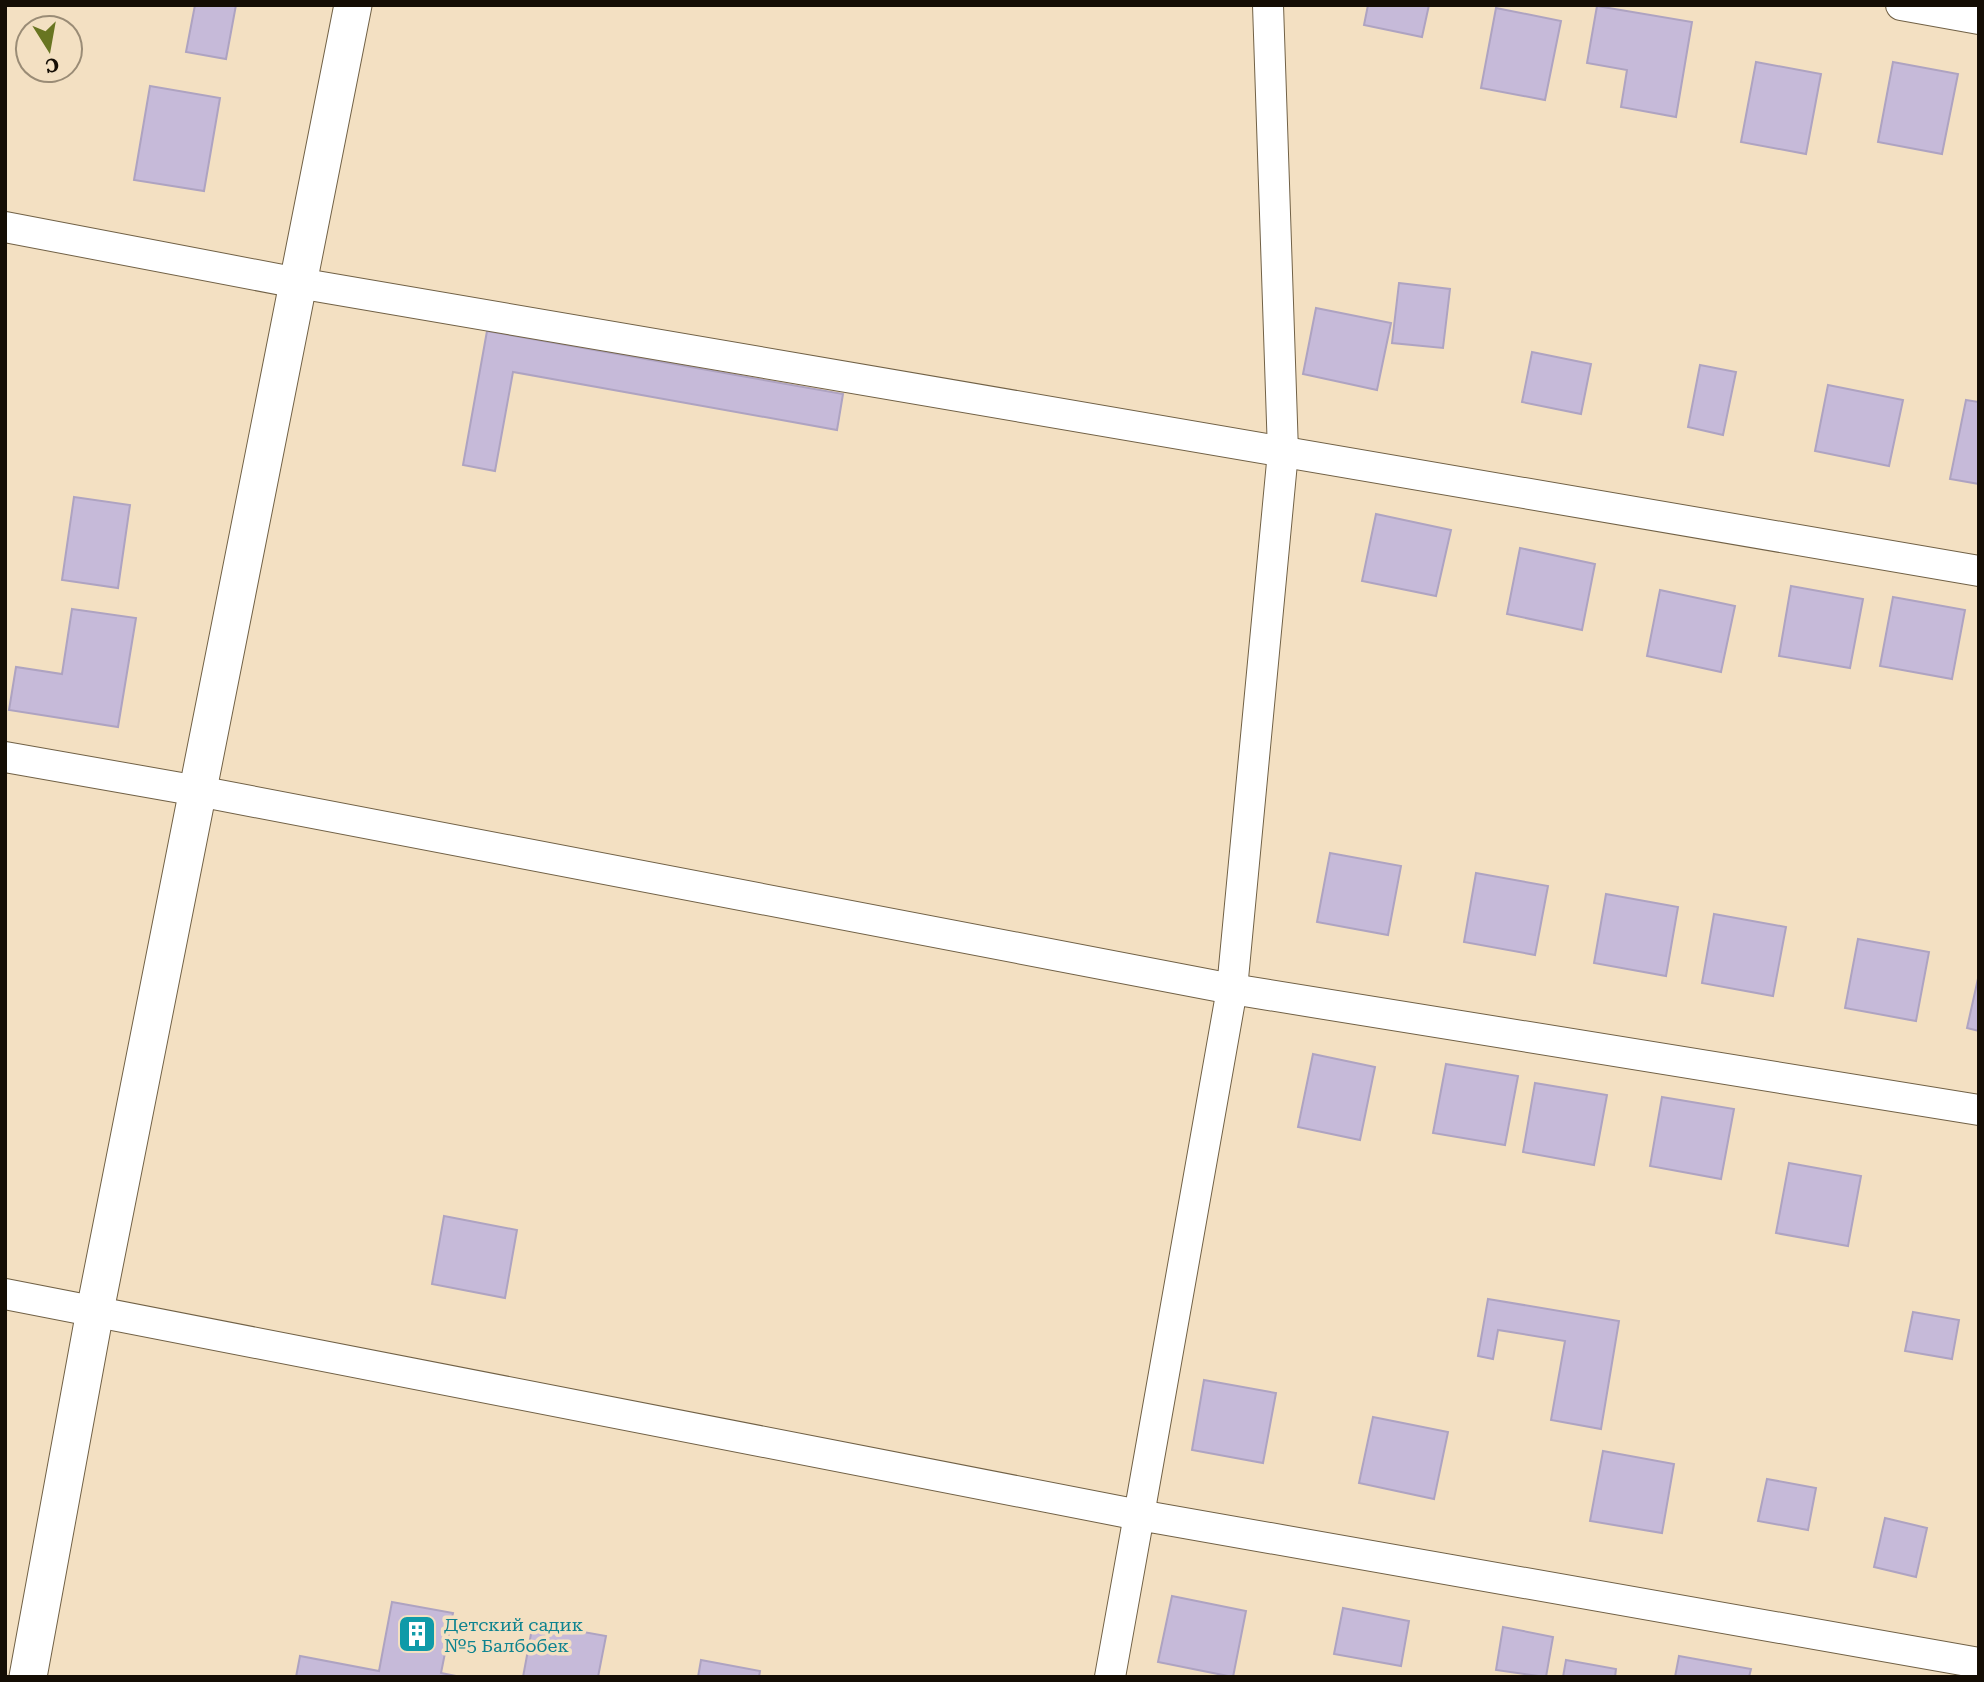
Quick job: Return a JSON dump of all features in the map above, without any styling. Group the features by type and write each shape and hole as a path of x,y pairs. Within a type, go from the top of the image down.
{"street":[{"path":"28,1677 95,1311 353,5"},
{"path":"1110,1677 1232,989 1283,452 1268,5"},
{"path":"1901,5 1979,19"},
{"path":"5,227 298,283 1979,571"},
{"path":"5,757 198,791 1232,989 1979,1111"},
{"path":"5,1294 1139,1515 1979,1663"}],"building":[{"path":"195,5 236,5 226,59 186,52"},
{"path":"1368,5 1429,5 1422,37 1364,25"},
{"path":"1597,6 1692,22 1676,117 1621,107 1627,70 1587,63"},
{"path":"1496,8 1561,21 1545,100 1481,88"},
{"path":"1756,62 1821,74 1806,154 1741,142"},
{"path":"1893,62 1958,74 1942,154 1878,142"},
{"path":"150,86 220,98 204,191 134,180"},
{"path":"1399,283 1450,289 1443,348 1392,343"},
{"path":"1316,308 1391,323 1377,390 1303,374"},
{"path":"487,331 843,394 837,430 513,372 495,471 463,465"},
{"path":"1532,352 1591,364 1581,414 1522,402"},
{"path":"1700,365 1736,372 1723,435 1688,427"},
{"path":"1828,385 1903,400 1889,466 1815,451"},
{"path":"1966,400 1979,402 1979,484 1950,479"},
{"path":"74,497 130,505 118,588 62,580"},
{"path":"1376,514 1451,530 1436,596 1362,581"},
{"path":"1520,548 1595,564 1582,630 1507,614"},
{"path":"1791,586 1863,599 1850,668 1779,656"},
{"path":"1660,590 1735,606 1721,672 1647,656"},
{"path":"1893,597 1965,610 1952,679 1880,666"},
{"path":"72,609 136,618 118,727 9,710 16,667 62,674"},
{"path":"1330,853 1401,866 1388,935 1317,922"},
{"path":"1476,873 1548,886 1535,955 1464,942"},
{"path":"1606,894 1678,907 1666,976 1594,963"},
{"path":"1714,914 1786,927 1773,996 1702,983"},
{"path":"1858,939 1929,952 1916,1021 1845,1008"},
{"path":"1979,974 1979,1031 1967,1028"},
{"path":"1313,1054 1375,1067 1360,1140 1298,1127"},
{"path":"1446,1064 1518,1076 1505,1145 1433,1133"},
{"path":"1535,1083 1607,1095 1594,1165 1523,1152"},
{"path":"1662,1097 1734,1109 1721,1179 1650,1166"},
{"path":"1789,1163 1861,1176 1848,1246 1776,1233"},
{"path":"444,1216 517,1230 505,1298 432,1284"},
{"path":"1488,1299 1619,1321 1601,1429 1551,1420 1565,1341 1498,1330 1493,1359 1478,1356"},
{"path":"1913,1312 1959,1320 1952,1359 1905,1351"},
{"path":"1204,1380 1276,1393 1263,1463 1192,1450"},
{"path":"1373,1417 1448,1432 1434,1499 1359,1483"},
{"path":"1603,1451 1674,1464 1662,1533 1590,1521"},
{"path":"1767,1479 1816,1488 1808,1530 1758,1521"},
{"path":"1885,1518 1927,1528 1916,1577 1874,1567"},
{"path":"1172,1596 1246,1611 1233,1677 1158,1662"},
{"name":"Детский садик №5 Балбобек","path":"392,1602 453,1613 441,1673 461,1677 296,1677 300,1656 379,1671"},
{"path":"1343,1608 1409,1621 1401,1666 1334,1654"},
{"name":"Детский садик №5 Балбобек","path":"533,1623 606,1636 598,1677 523,1677"},
{"path":"1503,1627 1553,1637 1546,1677 1496,1670"},
{"path":"1679,1656 1751,1669 1749,1677 1675,1677"},
{"path":"701,1660 760,1671 759,1677 698,1677"},
{"path":"1566,1660 1616,1669 1615,1677 1563,1677"}],"place":[{"name":"Детский садик №5 Балбобек","path":"417,1634"}]}
